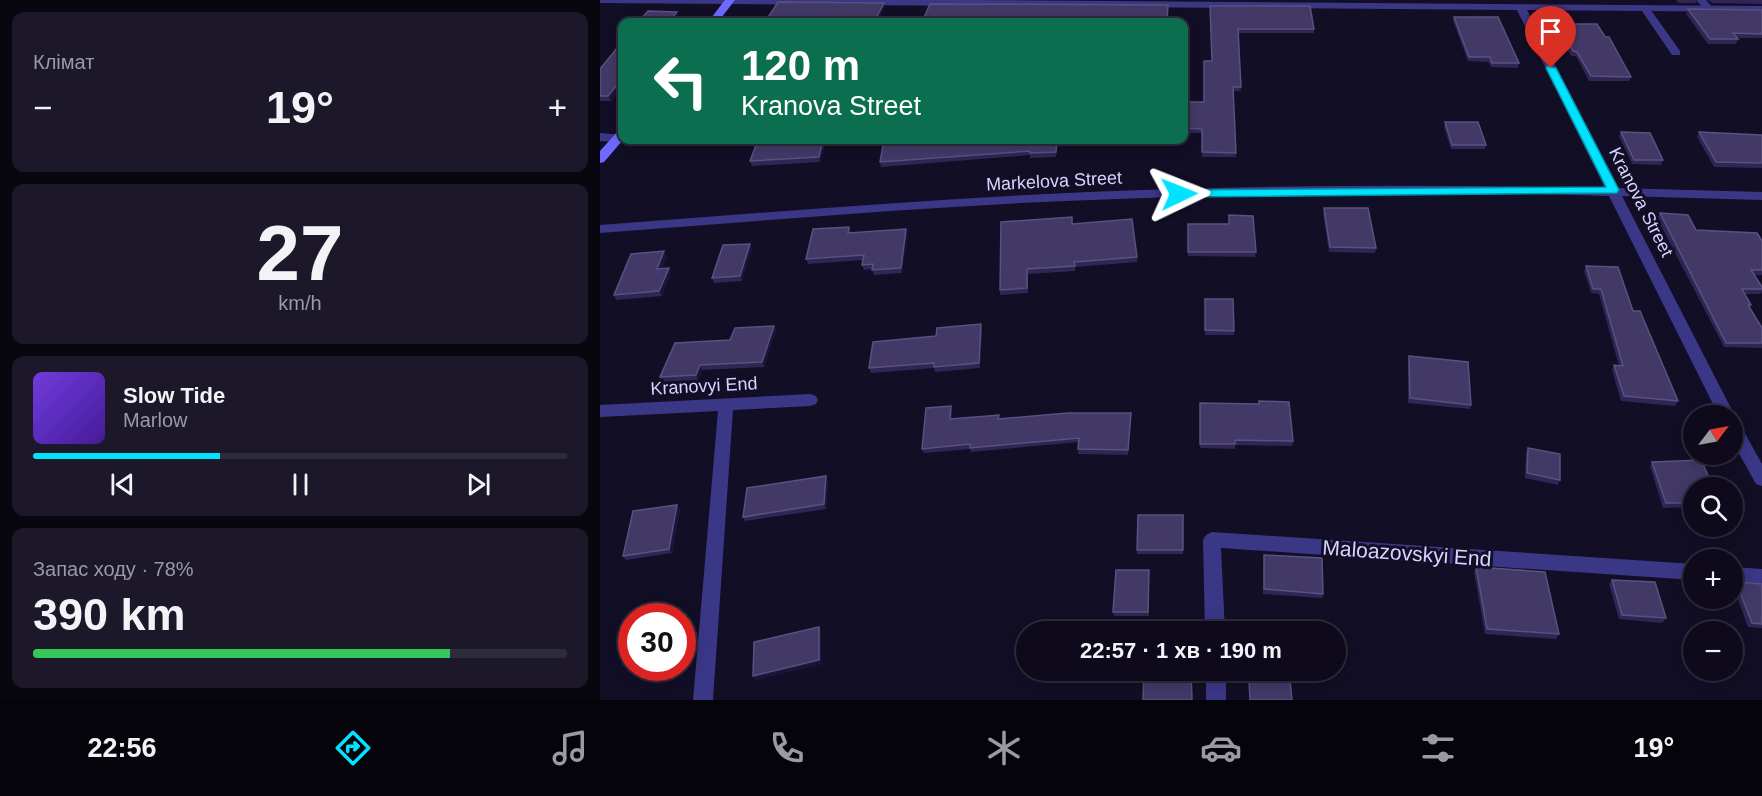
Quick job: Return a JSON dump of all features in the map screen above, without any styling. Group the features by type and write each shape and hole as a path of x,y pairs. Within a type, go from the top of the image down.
{"street":[{"path":"600,0 1344,3 1645,8 1705,4 1762,9"},
{"path":"716,18 729,1"},
{"name":"Kranova Street","path":"1520,7 1722,405"},
{"path":"1645,8 1676,53"},
{"path":"600,137 618,135"},
{"path":"600,159 618,137"},
{"name":"Markelova Street","path":"600,229 903,206 1246,191 1613,190 1762,196"},
{"name":"Kranovyi End","path":"600,411 810,400"},
{"path":"704,700 726,404"},
{"path":"1743,440 1755,457 1762,479"},
{"name":"Maloazovskyi End","path":"1215,621 1212,540 1683,571"},
{"path":"1743,576 1762,577"},
{"path":"1216,681 1216,700"}],"building":[{"path":"778,2 884,3 876,18 768,18"},
{"path":"930,4 1168,5 1167,18 924,18"},
{"path":"1210,6 1310,6 1314,29 1238,29 1241,87 1233,87 1236,153 1202,152 1202,129 1188,128 1188,102 1204,102 1204,61 1212,61"},
{"path":"1688,9 1762,10 1762,34 1733,33 1738,39 1710,39"},
{"path":"648,11 677,12 672,18 642,18"},
{"path":"1454,17 1498,17 1519,63 1492,63 1490,57 1469,57"},
{"path":"1558,24 1597,24 1605,37 1609,37 1631,77 1591,76 1577,52 1573,51"},
{"path":"618,47 618,84 608,96 600,96 600,69"},
{"path":"1445,122 1478,122 1486,145 1452,145"},
{"path":"1621,132 1650,133 1663,160 1634,160"},
{"path":"1699,132 1762,135 1762,163 1716,162"},
{"path":"756,144 822,144 819,157 750,161"},
{"path":"883,144 1057,144 1056,152 1030,153 1030,151 880,162"},
{"path":"1324,208 1368,208 1376,248 1330,247"},
{"path":"1660,213 1688,215 1696,230 1757,233 1762,241 1762,270 1751,270 1762,289 1742,289 1751,305 1748,305 1762,328 1762,343 1726,343"},
{"path":"1229,215 1253,216 1256,252 1188,252 1188,224 1229,224"},
{"path":"1072,217 1072,224 1132,219 1137,257 1074,262 1075,266 1027,269 1027,288 1000,290 1001,222"},
{"path":"849,227 848,233 906,229 901,268 872,270 873,264 862,265 864,255 806,259 813,229"},
{"path":"750,244 740,276 712,278 723,245"},
{"path":"664,251 657,269 669,268 659,291 614,295 631,254"},
{"path":"1586,266 1618,267 1633,311 1640,311 1678,401 1624,396 1614,365 1623,366 1601,289 1593,289"},
{"path":"1205,299 1233,299 1234,331 1205,330"},
{"path":"981,324 979,363 934,367 934,363 869,368 873,342 936,336 937,328"},
{"path":"774,326 762,362 700,365 696,375 660,377 675,343 730,340 735,328"},
{"path":"1409,356 1468,362 1471,405 1410,398"},
{"path":"1259,401 1289,402 1293,441 1235,440 1235,444 1200,444 1200,403 1259,404"},
{"path":"951,406 950,419 999,415 998,419 1068,413 1131,413 1128,450 1078,449 1079,438 970,448 970,444 922,449 926,408"},
{"path":"1528,448 1560,454 1560,480 1527,473"},
{"path":"1683,461 1683,465 1703,465 1709,477 1683,477 1683,503 1666,503 1652,462"},
{"path":"826,476 824,504 743,517 747,488"},
{"path":"677,505 669,549 623,556 633,511"},
{"path":"1138,515 1183,515 1183,550 1137,550"},
{"path":"1264,555 1322,558 1323,594 1264,589"},
{"path":"1476,567 1545,572 1559,634 1487,629"},
{"path":"1116,570 1149,570 1148,612 1113,612"},
{"path":"1612,580 1655,582 1666,618 1622,615"},
{"path":"1743,583 1762,584 1762,624 1752,623 1743,600"},
{"path":"819,627 819,660 753,676 754,642"},
{"path":"1144,681 1191,681 1192,700 1143,700"},
{"path":"1249,681 1290,681 1292,700 1250,700"}],"route":[{"path":"1179,194 1246,191 1613,190 1551,68"}]}
